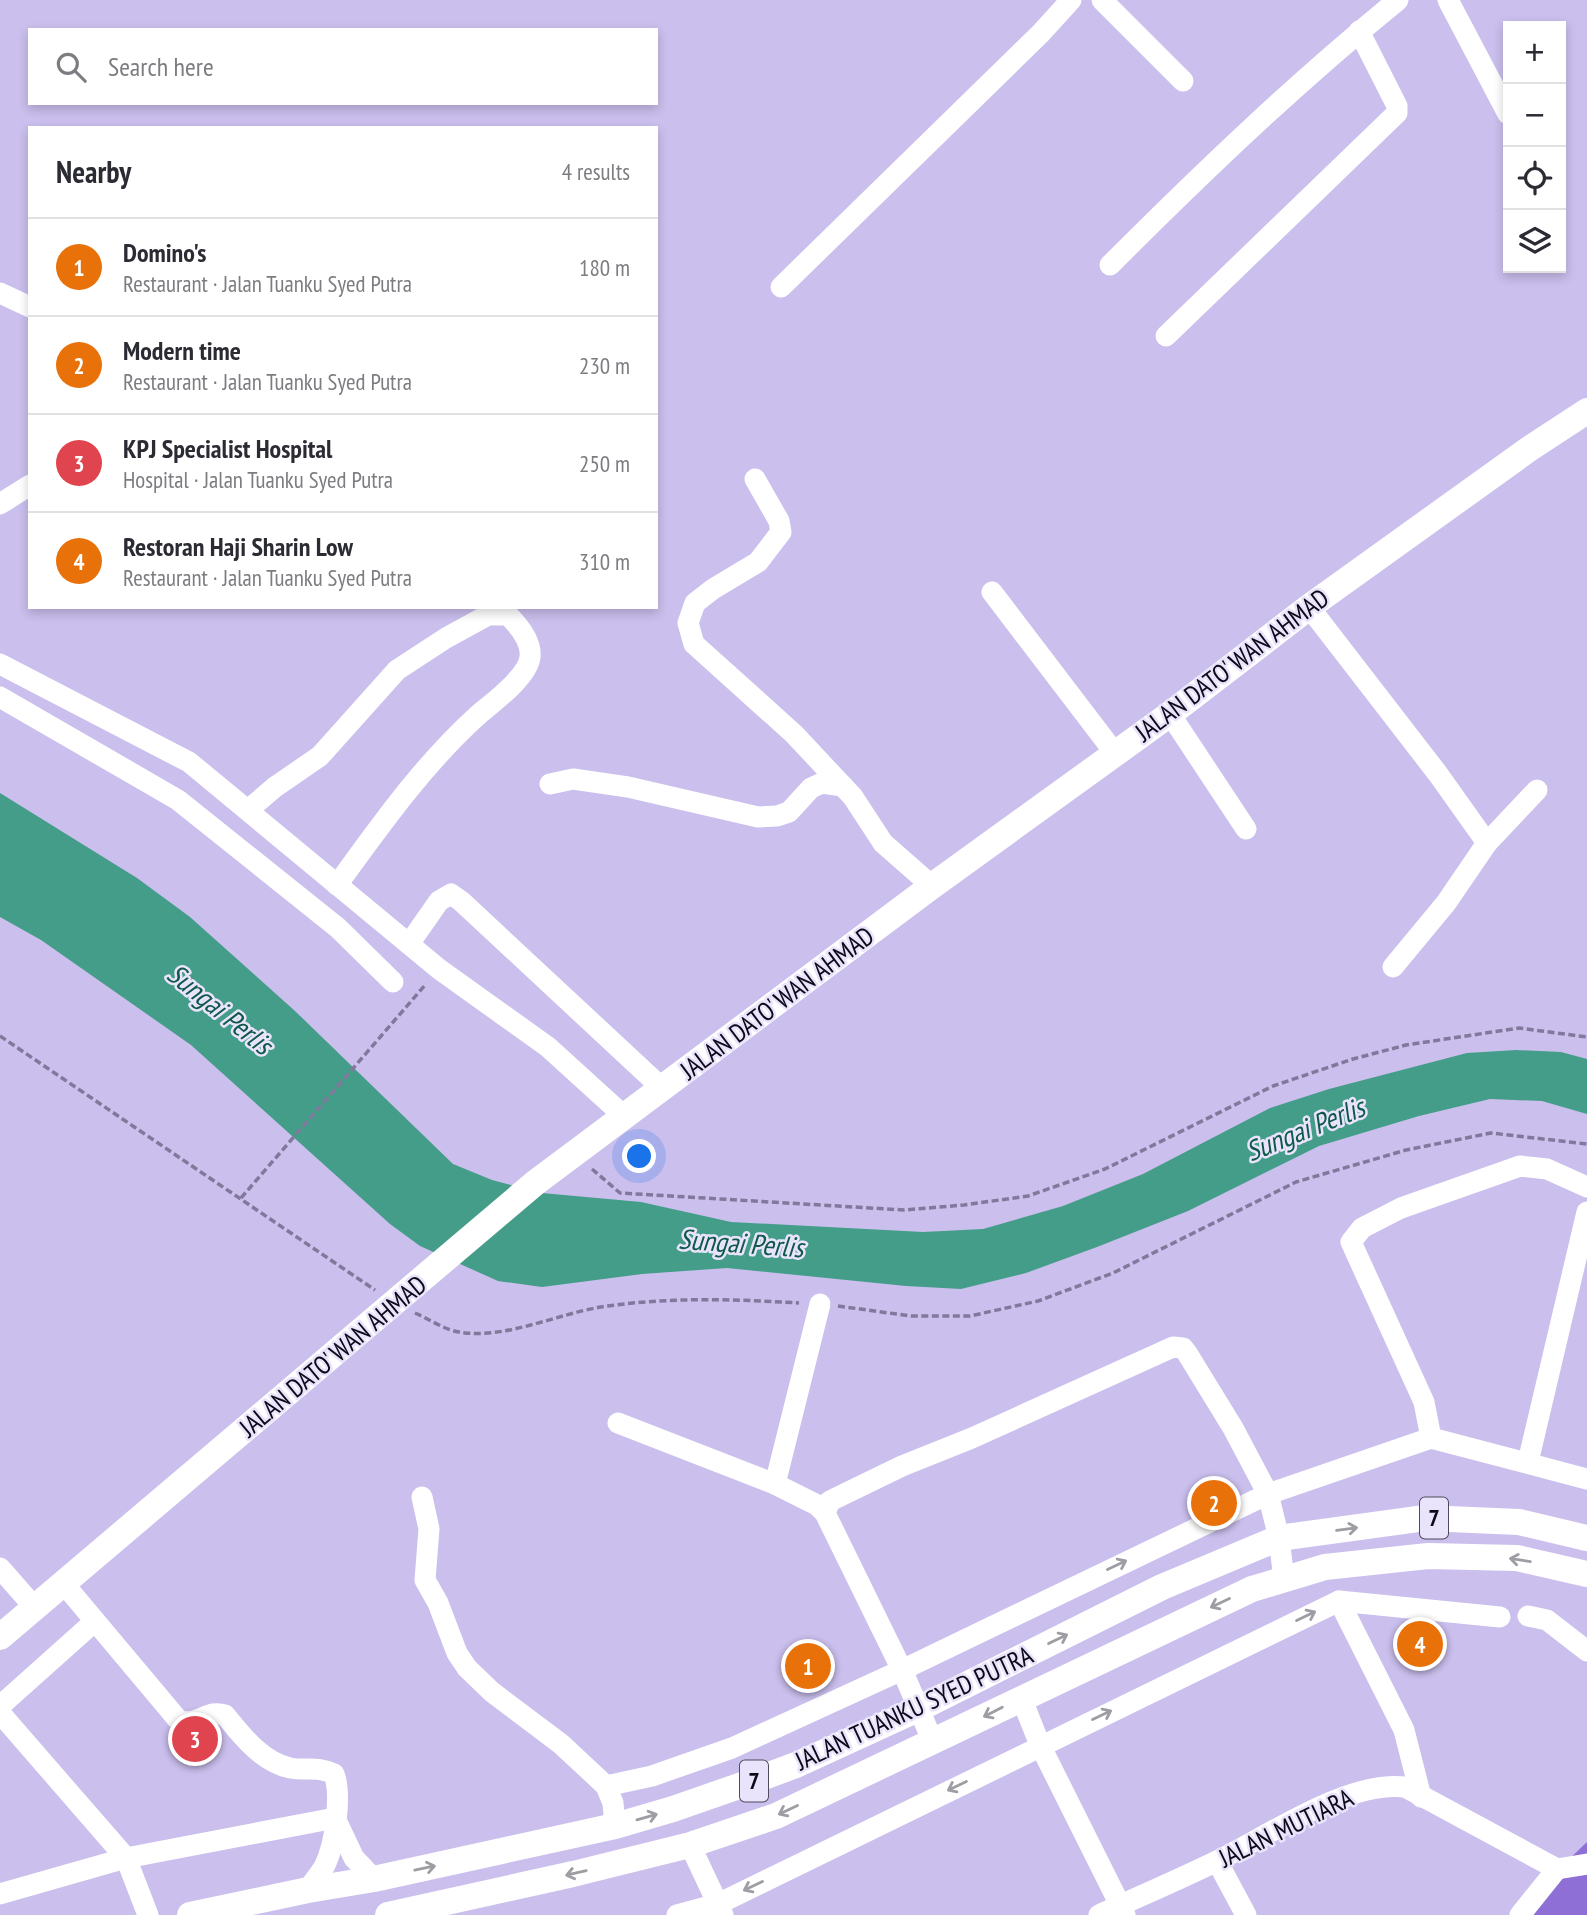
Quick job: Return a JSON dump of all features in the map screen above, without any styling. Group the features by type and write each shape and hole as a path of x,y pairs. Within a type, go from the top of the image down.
{"main road":[{"name":"JALAN DATO' WAN AHMAD","path":"0,1637 575,1153 1309,607 1529,449 1587,411"},
{"name":"JALAN TUANKU SYED PUTRA","path":"190,1915 374,1879 615,1826 673,1809 786,1769 918,1709 1162,1587 1279,1538 1425,1518 1519,1522 1587,1538"},
{"name":"JALAN TUANKU SYED PUTRA","path":"388,1915 690,1845 776,1816 1252,1589 1325,1567 1428,1556 1517,1558 1587,1574"}],"street":[{"path":"781,287 1072,0"},
{"path":"1102,0 1183,81"},
{"path":"1110,265 1222,155 1359,31 1398,0"},
{"path":"1448,0 1503,104"},
{"path":"1166,336 1397,113 1397,106 1359,31"},
{"path":"0,293 28,306"},
{"path":"755,480 779,521 781,532 758,562 695,603 688,623 694,644 793,734 853,797 883,843 932,886"},
{"path":"0,504 28,486"},
{"path":"992,592 1114,752"},
{"path":"1309,607 1438,774 1487,843"},
{"path":"248,810 275,787 320,756 397,670 418,654 488,615 508,615 529,645 530,657 524,671 455,736 424,771 337,885"},
{"path":"0,664 176,753 210,777 439,969 548,1047 625,1117"},
{"path":"0,697 177,800 338,928 393,982"},
{"path":"1170,713 1246,828"},
{"path":"550,784 573,779 628,787 758,817 789,812 811,788 822,783 843,786"},
{"path":"1393,967 1446,903 1487,843 1537,790"},
{"path":"409,944 439,901 451,894 663,1089"},
{"path":"1431,1438 1424,1402 1351,1241 1362,1228 1401,1208 1520,1166 1547,1168 1587,1186"},
{"path":"1528,1462 1587,1212"},
{"path":"775,1484 820,1304"},
{"path":"825,1513 830,1501 902,1466 972,1438 1173,1347 1183,1348 1233,1428 1268,1493 1279,1538 1284,1580"},
{"path":"618,1423 775,1484 817,1505 825,1513 902,1670 933,1742"},
{"path":"607,1786 652,1776 732,1748 902,1670 1268,1493 1431,1438 1587,1479"},
{"path":"422,1497 429,1529 425,1580 438,1603 457,1653 467,1668 492,1692 561,1744 607,1786 615,1826"},
{"path":"0,1568 36,1609"},
{"path":"64,1584 179,1721 198,1722 210,1714 225,1715 259,1753 275,1763 292,1768 321,1768 334,1774 338,1786 335,1818 324,1865 308,1890"},
{"path":"1339,1601 1404,1730 1421,1797"},
{"path":"677,1915 720,1909 1040,1745 1339,1601 1500,1617"},
{"path":"1528,1616 1546,1620 1587,1651"},
{"path":"0,1706 94,1622"},
{"path":"1021,1697 1040,1745 1123,1910"},
{"path":"0,1713 126,1858 148,1915"},
{"name":"JALAN MUTIARA","path":"1099,1915 1123,1910 1311,1811 1373,1787 1405,1787 1557,1869"},
{"path":"0,1894 126,1858 335,1818"},
{"path":"335,1818 354,1858 374,1879"},
{"path":"690,1845 720,1909"},
{"path":"1217,1861 1246,1915"},
{"path":"1520,1915 1557,1869 1587,1864"}],"path":[{"path":"240,1198 439,969"},
{"path":"575,1153 604,1182 620,1193 904,1210 964,1205 1028,1196 1105,1169 1273,1086 1353,1059 1406,1045 1520,1028 1587,1037"},
{"path":"0,1036 394,1303 458,1332 495,1332 600,1307 664,1300 820,1304 911,1316 970,1316 1038,1301 1113,1273 1296,1182 1406,1150 1491,1133 1587,1144"}],"shaded area":[{"path":"1587,1842 1587,1915 1511,1915"}],"water":[{"name":"Sungai Perlis","path":"0,793 137,878 190,917 295,1011 453,1164 492,1180 542,1193 641,1202 731,1222 923,1232 983,1229 1063,1206 1143,1174 1270,1108 1329,1089 1467,1053 1516,1050 1561,1052 1587,1059 1587,1114 1542,1101 1490,1099 1419,1116 1319,1146 1188,1211 1097,1247 1026,1273 961,1289 727,1268 642,1274 542,1287 498,1281 420,1246 390,1224 191,1045 41,940 0,917"}],"place":[{"name":"Modern time","path":"1214,1503"},
{"name":"Restoran Haji Sharin Low","path":"1420,1644"},
{"name":"Domino's","path":"808,1666"},
{"name":"KPJ Specialist Hospital","path":"195,1739"}]}
